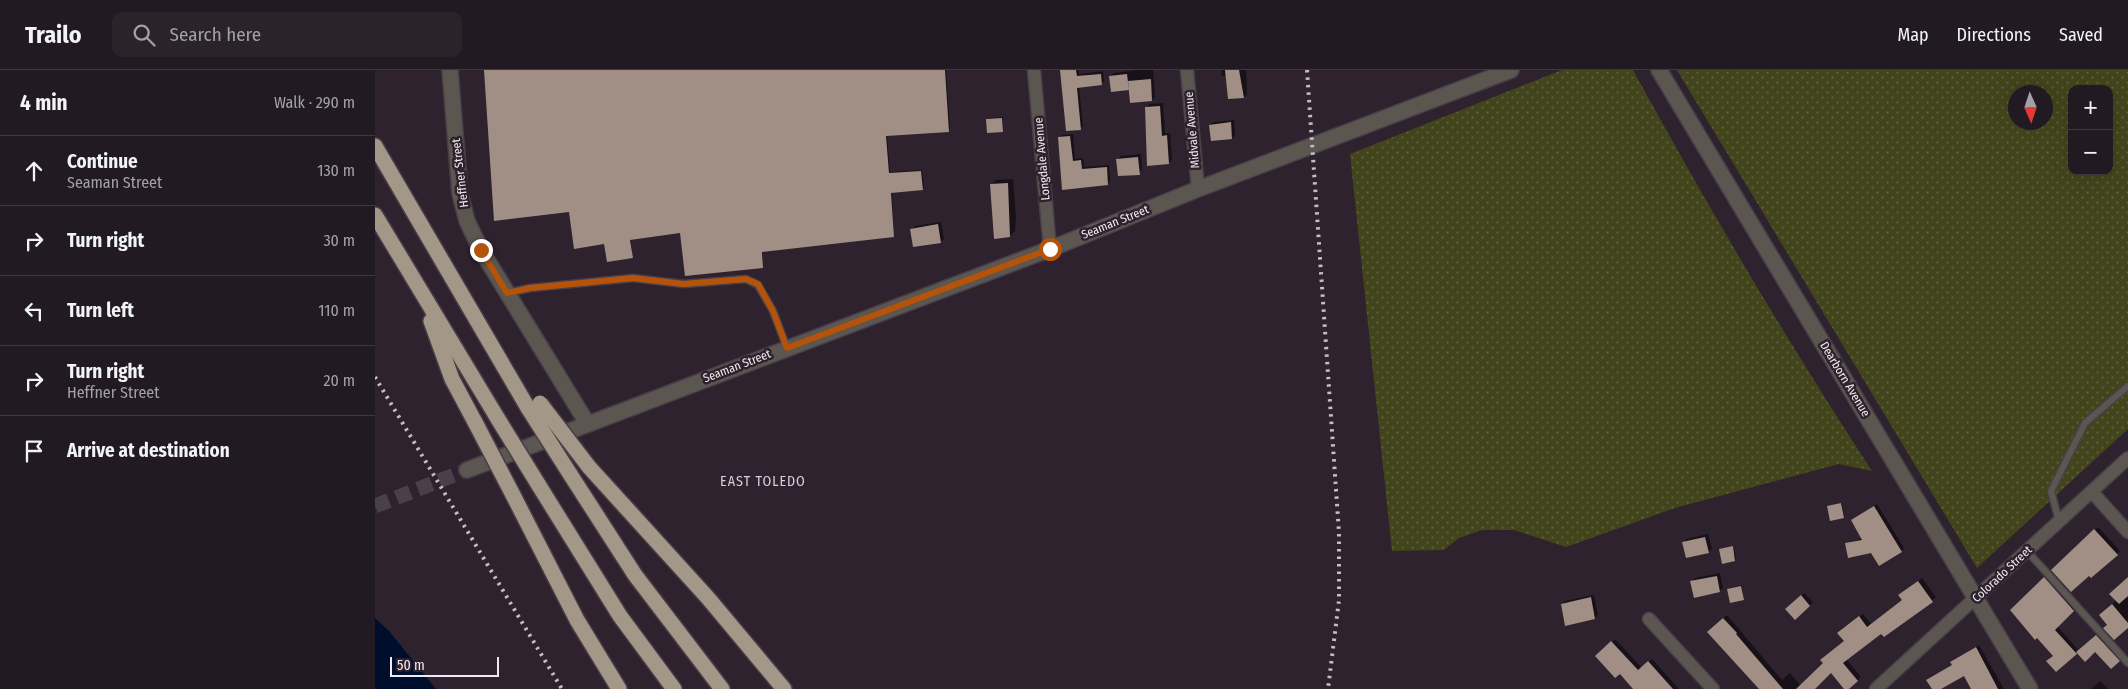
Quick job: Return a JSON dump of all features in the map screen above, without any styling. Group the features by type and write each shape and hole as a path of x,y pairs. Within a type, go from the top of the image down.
{"highway":[{"path":"375,146 530,403 569,474 635,575 722,689"},
{"path":"375,215 620,616 674,689"},
{"path":"421,291 452,379 577,620 619,689"},
{"path":"530,403 708,598 784,689"}],"street":[{"name":"Heffner Street","path":"450,70 460,194 464,212 481,250 587,423"},
{"name":"Longdale Avenue","path":"1034,70 1050,249"},
{"name":"Midvale Avenue","path":"1187,70 1197,189"},
{"name":"Seaman Street","path":"467,470 1050,249 1197,189 1511,70"},
{"name":"Dearborn Avenue","path":"1659,70 2030,689"},
{"name":"Colorado Street","path":"1877,689 2128,458"},
{"path":"2091,492 2128,532"},
{"path":"1649,619 1713,689"}],"lane":[{"path":"507,293 530,288 633,278 683,284 746,279 758,284 773,311 787,348"},
{"path":"2059,521 2051,491 2085,423 2128,386"},
{"path":"2027,551 2128,663"}],"green space":[{"path":"1562,70 1633,70 1749,273 1809,373 1872,471 1839,464 1675,508 1566,547 1514,530 1482,530 1459,538 1444,550 1392,551 1350,154"},
{"path":"1677,70 2128,70 2128,429 1977,568"}],"water":[{"path":"375,618 389,631 436,689 375,689"}],"building":[{"path":"484,70 945,70 949,132 886,136 889,173 921,171 923,190 891,193 894,237 762,252 763,268 685,276 680,233 630,240 633,258 607,262 604,244 574,249 569,212 494,221"},
{"path":"1060,70 1076,70 1077,76 1101,74 1102,85 1077,88 1081,130 1066,131"},
{"path":"1225,70 1239,70 1244,98 1228,99"},
{"path":"1127,74 1129,90 1111,92 1109,76"},
{"path":"1151,79 1152,101 1130,103 1128,81"},
{"path":"1160,106 1162,136 1167,135 1169,164 1147,166 1145,107"},
{"path":"1002,118 1003,132 987,133 986,119"},
{"path":"1231,122 1232,139 1211,141 1209,125"},
{"path":"1070,136 1073,161 1081,160 1082,169 1107,167 1108,185 1062,190 1058,137"},
{"path":"1138,157 1140,175 1118,176 1116,159"},
{"path":"1008,183 1010,237 994,239 990,184"},
{"path":"938,224 941,243 913,247 910,229"},
{"path":"1841,503 1844,518 1830,521 1827,506"},
{"path":"1874,506 1902,552 1879,566 1871,553 1848,558 1845,543 1862,540 1851,520"},
{"path":"2094,529 2118,555 2071,592 2051,570"},
{"path":"1705,537 1709,553 1686,558 1682,542"},
{"path":"1733,546 1735,561 1722,564 1719,549"},
{"path":"1717,576 1720,592 1694,598 1690,581"},
{"path":"2044,577 2074,611 2055,630 2077,654 2056,672 2046,661 2053,656 2037,638 2035,640 2010,610"},
{"path":"2128,577 2128,596 2119,604 2109,594"},
{"path":"1918,581 1933,602 1884,637 1881,634 1843,663 1858,681 1849,689 1844,689 1831,673 1815,689 1796,689 1823,663 1820,660 1844,641 1837,633 1859,616 1867,627 1902,600 1898,595"},
{"path":"1741,586 1744,600 1730,603 1727,589"},
{"path":"1801,595 1810,606 1795,620 1785,609"},
{"path":"1591,597 1595,619 1565,626 1561,604"},
{"path":"2112,604 2128,623 2128,628 2114,640 2103,628 2107,625 2099,615"},
{"path":"1723,618 1783,689 1759,689 1707,632"},
{"path":"2096,635 2120,661 2111,669 2095,652 2085,662 2076,652"},
{"path":"1611,641 1638,670 1648,661 1673,689 1633,689 1620,674 1615,678 1595,656"},
{"path":"1976,647 1998,689 1971,689 1964,676 1941,689 1932,689 1926,680 1952,665 1950,662"}],"tunnel":[{"path":"375,506 467,470"}],"railway":[{"path":"1307,70 1339,533 1339,600 1328,689"},
{"path":"375,377 562,689"}],"district":[{"name":"EAST TOLEDO","path":"763,481"}],"route":[{"path":"481,250 507,293 530,288 633,278 683,284 731,279 753,281 758,284 773,311 787,348 1050,249"}]}
